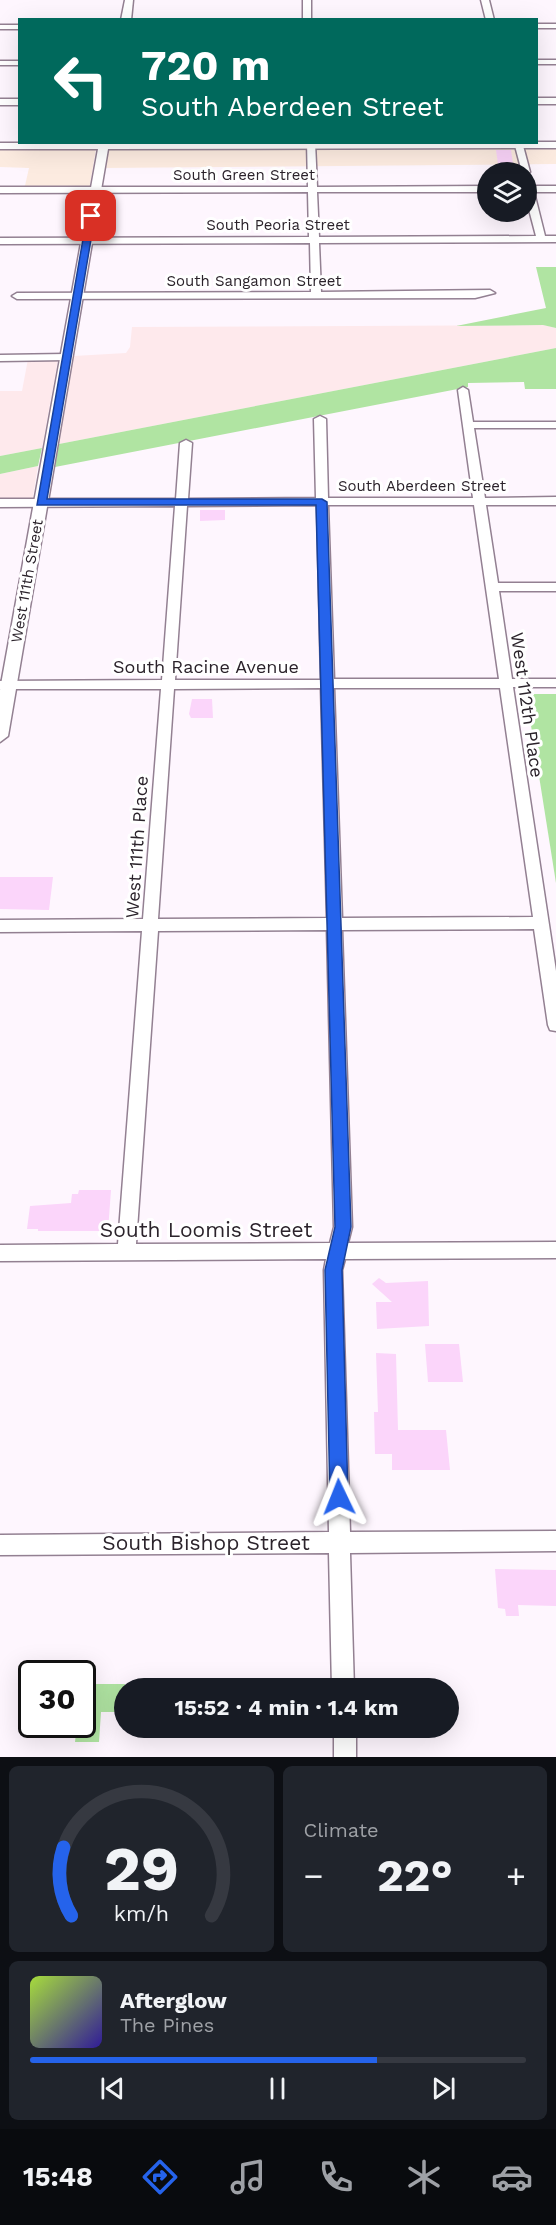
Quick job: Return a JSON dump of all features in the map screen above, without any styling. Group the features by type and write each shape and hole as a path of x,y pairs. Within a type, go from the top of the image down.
{"main road":[{"path":"126,18 129,0"},
{"path":"538,140 556,142"},
{"path":"0,144 18,142"},
{"path":"538,143 556,142"},
{"path":"0,144 519,144"},
{"name":"West 111th Street","path":"0,736 4,685 41,503 104,144"}],"street":[{"path":"307,0 308,18"},
{"path":"485,0 490,18"},
{"path":"538,26 556,26"},
{"path":"0,27 18,27"},
{"path":"538,62 556,62"},
{"path":"0,63 18,63"},
{"path":"538,101 556,101"},
{"path":"0,102 18,102"},
{"path":"311,144 316,295"},
{"path":"519,144 523,162"},
{"name":"South Green Street","path":"0,190 477,189"},
{"path":"537,189 556,189"},
{"path":"536,222 541,240"},
{"name":"South Peoria Street","path":"0,241 556,239"},
{"name":"South Sangamon Street","path":"17,296 490,293"},
{"path":"0,358 66,357"},
{"name":"West 112th Place","path":"463,390 556,1025"},
{"path":"320,419 343,1227 333,1270 344,1678"},
{"path":"468,425 556,425"},
{"name":"West 111th Place","path":"126,1252 186,443"},
{"name":"South Aberdeen Street","path":"0,503 556,501"},
{"path":"492,587 556,587"},
{"name":"South Racine Avenue","path":"4,685 556,683"},
{"path":"0,926 541,923"},
{"name":"South Loomis Street","path":"0,1253 556,1250"},
{"name":"South Bishop Street","path":"0,1545 556,1541"},
{"path":"345,1738 345,1757"}],"shaded area":[{"path":"556,147 556,164 477,162 477,165 106,168 109,149"},
{"path":"0,149 96,149 89,190 24,190 29,168 0,167"},
{"path":"544,325 556,328 556,348 59,444 74,356 126,353 130,347 132,327"},
{"path":"28,359 58,359 42,448 0,456 0,391 22,391"},
{"path":"38,466 32,502 0,502 0,474"}],"green space":[{"path":"536,267 556,267 556,328 543,325 456,326 546,308"},
{"path":"556,348 556,389 525,389 524,382 468,383 468,387 55,467 59,444"},
{"path":"42,448 38,466 0,474 0,456"},
{"path":"526,694 556,694 556,883"},
{"path":"96,1684 114,1684 114,1712 101,1712 99,1742 75,1742 75,1738 96,1738"}],"building":[{"path":"496,150 511,150 513,162 498,162"},
{"path":"200,510 225,510 225,520 200,521"},
{"path":"192,699 212,699 213,718 191,718 189,714"},
{"path":"0,877 53,877 49,910 0,909"},
{"path":"79,1190 111,1190 108,1231 27,1229 30,1206 71,1203 72,1194 78,1194"},
{"path":"379,1278 386,1283 428,1281 429,1326 377,1329 376,1302 392,1302 372,1284"},
{"path":"425,1344 459,1344 463,1382 428,1382"},
{"path":"376,1353 396,1354 398,1430 446,1430 450,1470 392,1470 392,1454 375,1454 374,1412 378,1412"},
{"path":"495,1569 556,1570 556,1606 518,1605 519,1616 506,1616 505,1609 498,1608"}],"route":[{"path":"91,216 41,503 322,502 343,1227 333,1270 339,1497"}]}
